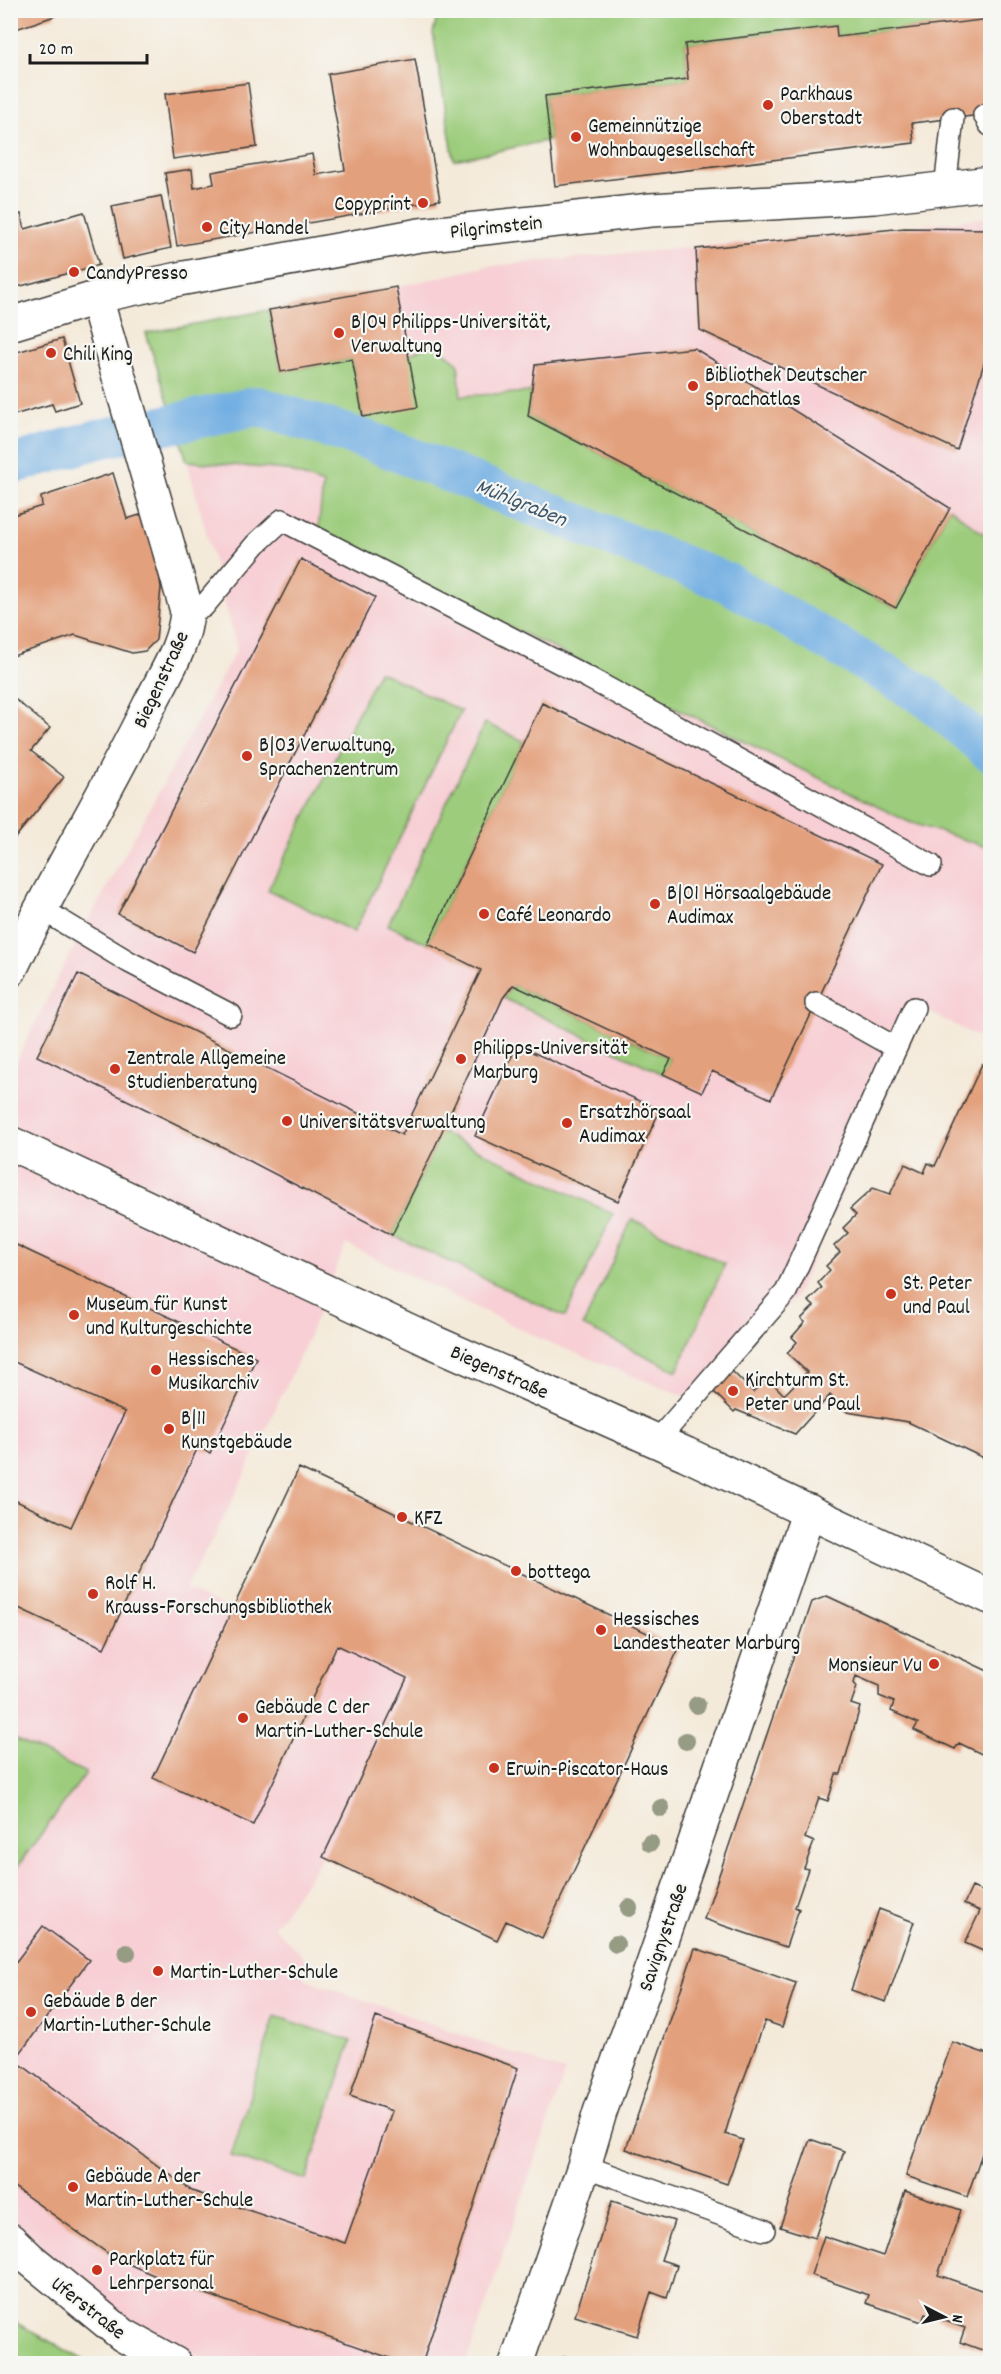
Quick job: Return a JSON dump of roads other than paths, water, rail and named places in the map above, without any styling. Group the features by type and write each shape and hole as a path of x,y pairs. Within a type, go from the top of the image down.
{"main road":[{"name":"Pilgrimstein","path":"10,324 96,298 179,279 453,230 651,210 874,197 990,183"},
{"name":"Biegenstraße","path":"10,970 40,908 134,737 180,645 186,625 187,611 96,298"},
{"name":"Biegenstraße","path":"10,1143 431,1341 809,1511 990,1598"},
{"name":"Savignystraße","path":"516,2364 584,2166 603,2101 653,1964 809,1511"},
{"name":"Uferstraße","path":"10,2240 123,2335 175,2364"}],"lane":[{"path":"945,189 954,118"},
{"path":"187,611 203,607 256,544 282,520 589,678 931,865"},
{"path":"40,908 129,962 231,1015"},
{"path":"816,1003 896,1048"},
{"path":"656,1442 786,1292 914,1008"},
{"path":"584,2166 764,2230"}],"waterway":[{"name":"Mühlgraben","path":"10,465 95,440 257,406 370,441 728,583 929,699 990,752"}],"place":[{"name":"Parkhaus Oberstadt","path":"768,105"},
{"name":"Gemeinnützige Wohnbaugesellschaft","path":"576,137"},
{"name":"Copyprint","path":"423,203"},
{"name":"City Handel","path":"207,227"},
{"name":"CandyPresso","path":"74,272"},
{"name":"B|04 Philipps-Universität, Verwaltung","path":"339,333"},
{"name":"Chili King","path":"51,353"},
{"name":"Bibliothek Deutscher Sprachatlas","path":"693,386"},
{"name":"B|03 Verwaltung, Sprachenzentrum","path":"247,756"},
{"name":"B|01 Hörsaalgebäude Audimax","path":"655,904"},
{"name":"Café Leonardo","path":"484,914"},
{"name":"Philipps-Universität Marburg","path":"461,1059"},
{"name":"Zentrale Allgemeine Studienberatung","path":"115,1069"},
{"name":"Universitätsverwaltung","path":"287,1121"},
{"name":"Ersatzhörsaal Audimax","path":"567,1123"},
{"name":"St. Peter und Paul","path":"891,1294"},
{"name":"Museum für Kunst und Kulturgeschichte","path":"74,1315"},
{"name":"Hessisches Musikarchiv","path":"156,1370"},
{"name":"Kirchturm St. Peter und Paul","path":"733,1391"},
{"name":"B|11 Kunstgebäude","path":"169,1429"},
{"name":"KFZ","path":"402,1517"},
{"name":"bottega","path":"516,1571"},
{"name":"Rolf H. Krauss-Forschungsbibliothek","path":"93,1594"},
{"name":"Hessisches Landestheater Marburg","path":"601,1630"},
{"name":"Monsieur Vu","path":"934,1664"},
{"name":"Gebäude C der Martin-Luther-Schule","path":"243,1718"},
{"name":"Erwin-Piscator-Haus","path":"494,1768"},
{"name":"Martin-Luther-Schule","path":"158,1971"},
{"name":"Gebäude B der Martin-Luther-Schule","path":"31,2012"},
{"name":"Gebäude A der Martin-Luther-Schule","path":"73,2187"},
{"name":"Parkplatz für Lehrpersonal","path":"97,2270"}]}
